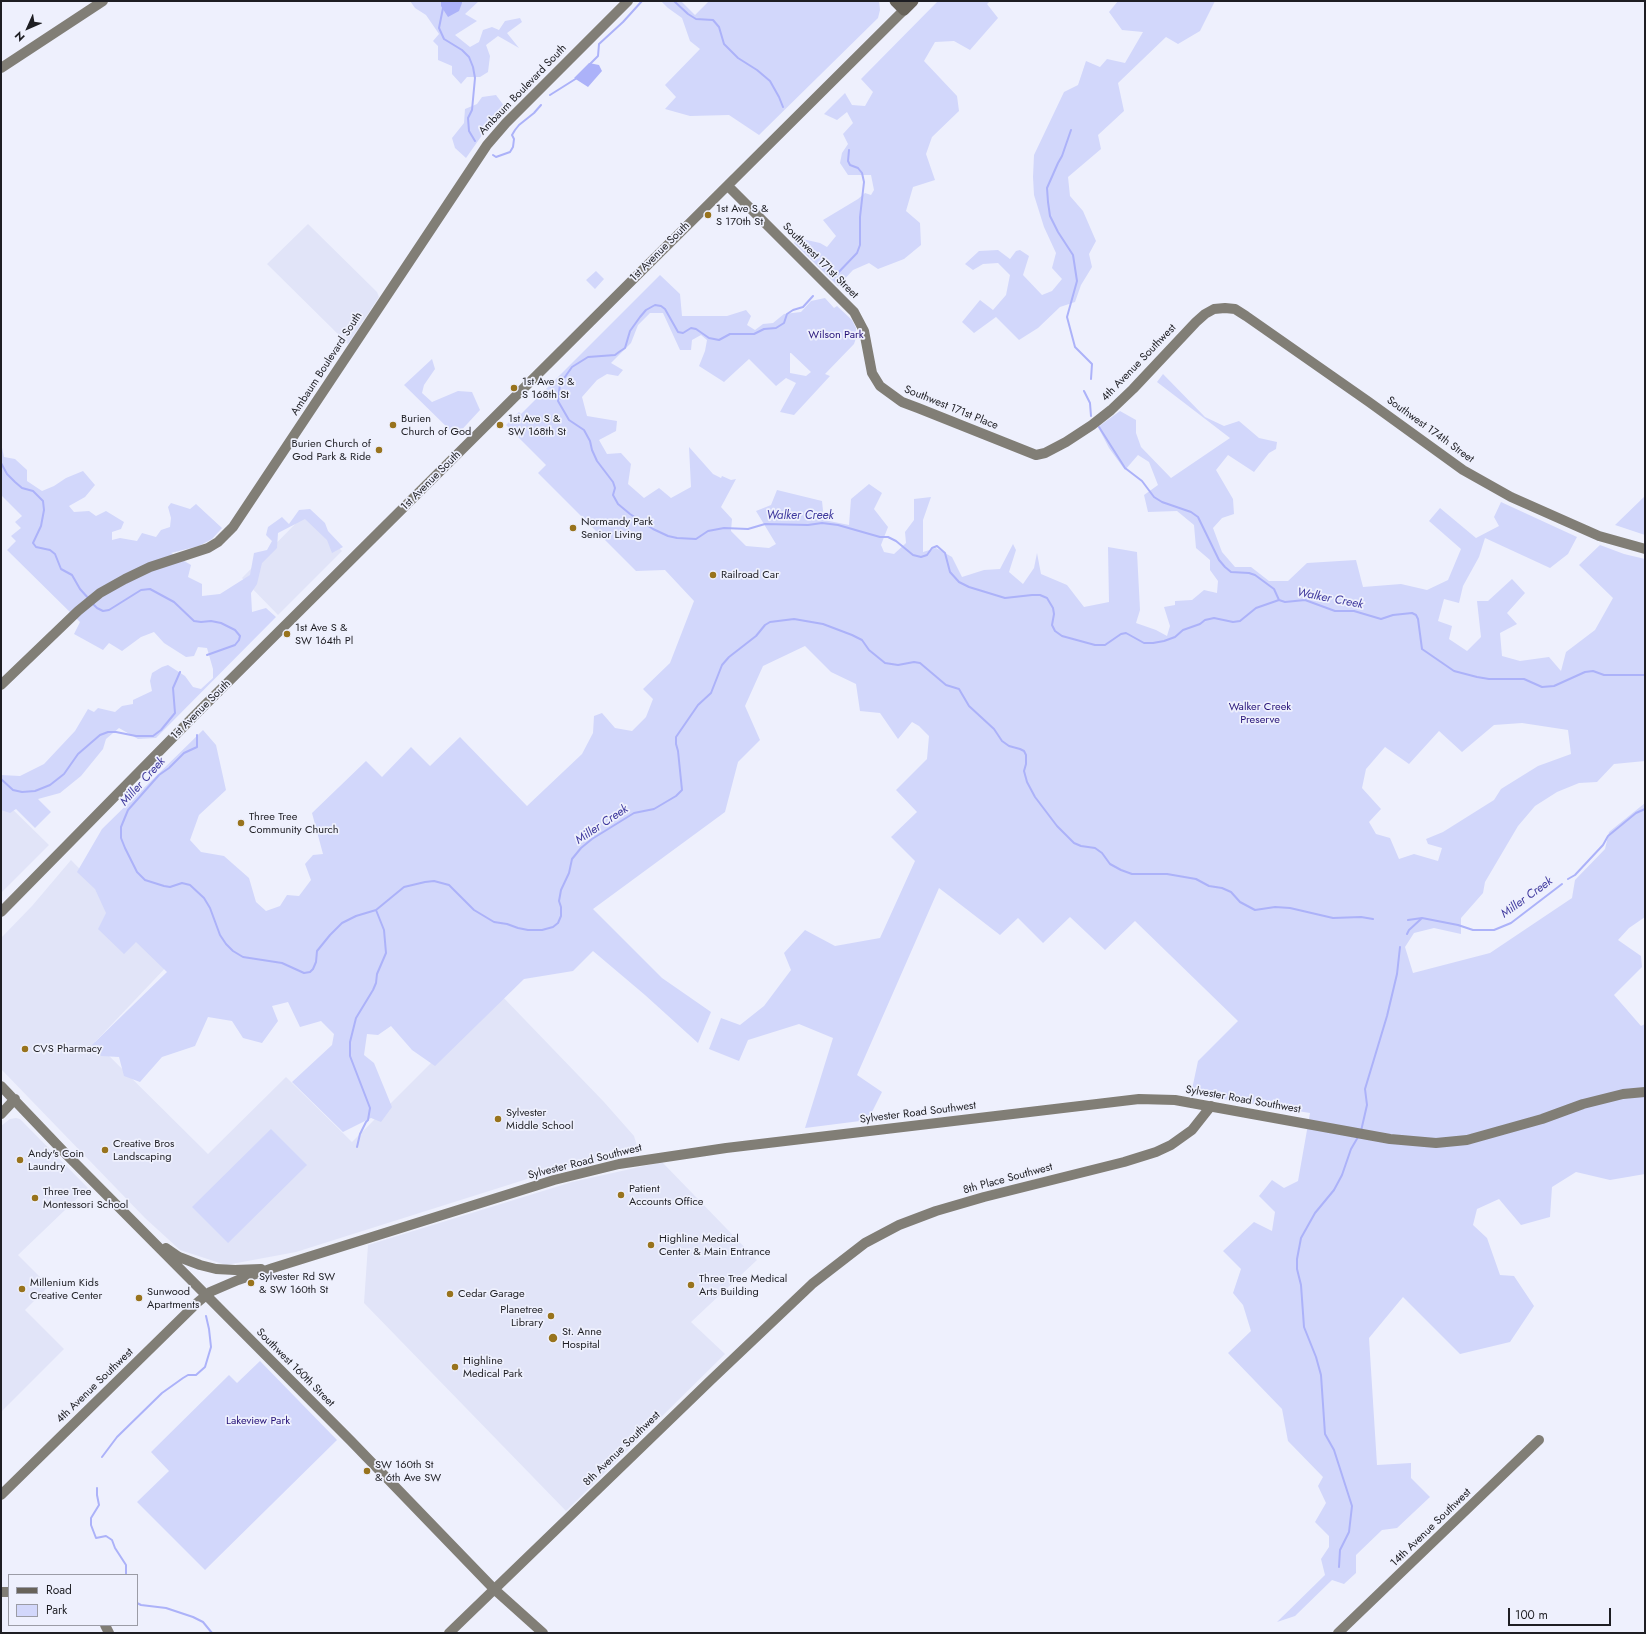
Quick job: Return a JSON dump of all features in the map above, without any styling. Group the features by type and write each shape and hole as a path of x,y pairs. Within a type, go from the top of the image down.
{"main road":[{"path":"895,1 904,10"},
{"name":"1st Avenue South","path":"904,10 913,1"}],"street":[{"path":"1,68 102,1"},
{"name":"Ambaum Boulevard South","path":"1,685 78,611 100,593 124,578 150,566 208,548 218,542 233,527 487,145 506,123 628,1"},
{"name":"1st Avenue South","path":"1,912 203,708 904,10"},
{"name":"Southwest 171st Street","path":"728,186 850,307 859,320 864,331 866,343"},
{"name":"Southwest 174th Street","path":"1214,309 1225,308 1235,310 1246,316 1470,474 1511,497 1592,533 1645,549"},
{"name":"4th Avenue Southwest","path":"1036,455 1045,453 1066,442 1111,410 1133,389 1196,322 1214,309"},
{"name":"Southwest 171st Place","path":"866,343 872,373 880,386 893,397 902,402 1036,455"},
{"name":"Southwest 160th Street","path":"1,1079 27,1105 32,1118"},
{"name":"Southwest 160th Street","path":"1,1086 13,1102"},
{"name":"Sylvester Road Southwest","path":"206,1295 232,1282 273,1268 554,1180 619,1164 726,1148 1139,1098 1175,1100 1390,1138 1436,1143 1467,1140 1542,1119 1583,1104 1623,1094 1645,1092"},
{"name":"Southwest 160th Street","path":"1,1094 32,1118 494,1589 543,1633"},
{"path":"1,1114 13,1102"},
{"name":"8th Place Southwest","path":"812,1284 865,1243 899,1225 936,1211 984,1197 1124,1162 1156,1152 1171,1145 1192,1130 1211,1106"},
{"path":"147,1236 179,1257 200,1265 216,1269 235,1270 273,1268"},
{"name":"8th Avenue Southwest","path":"450,1633 706,1384 812,1284"},
{"name":"4th Avenue Southwest","path":"1,1495 206,1295"},
{"name":"14th Avenue Southwest","path":"1338,1633 1539,1440"}],"shaded area":[{"path":"308,224 377,292 379,297 348,344 267,264"},
{"path":"305,514 342,551 278,615 242,578"},
{"path":"1,798 49,845 1,893"},
{"name":"Sylvester Middle School","path":"71,860 171,962 95,1042 208,1154 286,1077 352,1142 500,994 604,1102 634,1136 639,1153 562,1168 296,1252 226,1265 180,1250 145,1218 1,1069 1,938 32,906"},
{"path":"10,1119 20,1119 88,1188 18,1255 49,1286 25,1310 64,1349 1,1412 1,1126"},
{"name":"St. Anne Hospital","path":"662,1162 757,1260 691,1322 725,1354 566,1511 364,1303 368,1245 572,1182"}],"green space":[{"path":"410,1 479,1 465,14 477,21 455,35 470,47 479,42 483,30 492,27 499,30 505,21 520,18 522,22 507,33 519,48 498,36 486,45 490,56 488,72 480,77 467,77 461,84 452,74 452,66 438,60 438,46 433,41 439,34 426,15 415,8"},
{"path":"661,1 681,1 695,15 709,1 879,1 880,10 878,18 759,135 729,115 690,116 665,109 676,97 665,85 700,49 690,41 682,18"},
{"path":"938,1 990,1 987,4 998,18 970,50 954,41 935,42 924,61 957,96 959,111 932,137 926,154 935,180 913,187 906,211 920,223 921,245 904,259 878,269 869,263 853,270 838,286 794,243 798,238 820,243 827,247 836,236 823,220 858,199 865,193 871,195 874,190 871,175 848,175 840,163 842,153 848,144 843,134 853,123 847,112 837,120 824,114 845,93 852,105 865,106 873,92 861,79"},
{"path":"1118,1 1215,1 1200,31 1178,44 1166,37 1118,83 1124,111 1098,135 1101,149 1068,177 1070,196 1083,211 1096,241 1089,254 1092,267 1081,285 1075,302 1060,307 1038,328 1019,340 996,317 974,333 962,322 980,300 993,310 1006,295 1010,275 998,263 983,264 973,270 965,264 979,251 998,250 1010,259 1016,251 1020,250 1029,256 1023,275 1042,295 1052,291 1062,279 1052,268 1056,253 1044,227 1034,195 1034,155 1064,92 1078,85 1086,61 1100,67 1107,59 1125,63 1143,32 1122,30 1109,12"},
{"path":"496,95 505,107 497,114 466,158 455,148 452,138 464,123 465,109 477,104 482,97"},
{"path":"596,271 604,279 595,289 586,280"},
{"path":"660,275 680,294 682,316 727,316 746,310 751,316 747,325 755,330 763,324 773,323 784,314 801,312 811,301 825,298 834,308 837,306 852,320 856,328 856,338 854,344 825,374 830,376 794,415 780,412 796,383 786,378 776,386 749,359 724,382 699,366 705,351 707,340 701,335 692,340 691,350 680,350 663,313 650,313 638,325 631,343 611,363 623,370 618,376 607,374 597,380 582,397 587,416 617,421 616,431 599,440 607,454 621,453 631,464 628,484 644,498 659,488 671,498 691,487 689,447 713,474 721,478 722,476 731,480 736,479 721,507 732,519 731,531 746,546 769,548 776,544 756,511 771,505 777,490 822,501 824,520 849,525 851,499 869,484 882,493 874,509 888,527 881,545 884,552 894,554 906,543 905,532 914,520 914,499 931,497 923,520 923,552 936,548 952,557 962,577 984,570 1000,569 1013,544 1016,550 1009,572 1023,584 1034,568 1037,553 1041,574 1067,585 1084,607 1109,602 1108,547 1137,552 1140,610 1136,623 1156,630 1167,636 1170,626 1164,607 1175,605 1175,601 1192,600 1204,590 1217,593 1218,581 1210,570 1210,560 1196,548 1194,525 1177,511 1148,512 1144,495 1158,485 1149,462 1138,455 1125,470 1109,448 1098,427 1120,411 1136,420 1136,433 1141,447 1171,478 1230,438 1157,382 1163,374 1205,417 1224,426 1239,421 1259,438 1277,442 1276,449 1269,453 1254,472 1228,455 1216,470 1233,499 1234,514 1222,518 1213,528 1222,552 1235,567 1251,567 1269,581 1288,581 1307,563 1356,560 1363,587 1401,584 1427,590 1448,580 1461,549 1429,521 1440,508 1476,538 1499,526 1494,517 1501,502 1577,537 1568,554 1550,568 1485,538 1479,557 1463,586 1459,603 1444,599 1438,621 1452,626 1449,639 1467,651 1481,637 1477,601 1488,601 1512,579 1525,593 1507,613 1517,624 1500,633 1502,656 1520,661 1549,657 1561,671 1566,652 1595,630 1613,598 1579,565 1600,545 1624,554 1645,559 1645,761 1614,764 1597,782 1579,783 1557,792 1535,806 1518,826 1485,882 1483,893 1461,918 1461,934 1434,928 1414,933 1405,947 1413,973 1490,953 1572,898 1575,880 1605,849 1609,832 1645,803 1645,917 1629,928 1618,940 1641,956 1642,967 1614,995 1641,1026 1645,1024 1645,1174 1610,1180 1576,1172 1552,1187 1550,1217 1521,1225 1499,1199 1477,1209 1473,1225 1487,1238 1500,1275 1514,1276 1534,1306 1510,1342 1460,1354 1403,1297 1369,1338 1377,1465 1411,1463 1411,1478 1430,1497 1397,1528 1382,1530 1356,1555 1356,1573 1344,1584 1332,1580 1295,1616 1277,1622 1325,1575 1321,1559 1329,1547 1329,1536 1315,1522 1326,1503 1318,1486 1323,1477 1288,1441 1282,1409 1228,1353 1251,1331 1243,1305 1233,1293 1241,1269 1223,1251 1254,1222 1272,1231 1275,1212 1259,1196 1272,1180 1284,1188 1298,1181 1310,1113 1191,1094 1198,1061 1238,1021 1135,921 1105,950 1070,917 1043,943 1018,918 1000,935 939,888 857,1075 882,1092 868,1120 805,1128 833,1038 799,1024 748,1040 739,1061 709,1049 721,1018 740,1025 764,1006 791,970 784,953 805,930 835,946 880,938 915,861 891,837 917,812 896,790 927,759 929,736 919,726 912,722 898,739 880,713 860,711 856,684 831,672 805,646 763,666 745,706 760,740 738,762 725,812 593,909 662,978 711,1012 698,1043 593,951 573,971 524,979 435,1066 412,1050 391,1026 378,1035 367,1034 364,1055 374,1063 392,1107 381,1122 371,1118 343,1132 292,1082 332,1045 334,1034 321,1021 300,1027 288,1002 272,1006 278,1021 262,1043 243,1038 232,1021 208,1017 195,1046 162,1057 140,1082 124,1076 119,1057 101,1056 92,1045 167,972 136,942 124,954 98,929 106,913 95,889 77,872 102,829 203,730 216,745 226,790 199,815 190,840 201,852 224,856 249,878 256,902 266,911 280,906 287,895 299,896 311,880 305,864 313,855 323,854 312,813 366,761 382,777 411,747 430,766 460,737 527,806 582,754 593,733 594,716 602,713 615,728 632,731 646,717 653,699 643,689 670,663 694,601 665,570 636,571 538,473 546,465 506,425 519,412 521,414","holes":["791,353 811,372 806,376 790,373","1522,723 1568,730 1571,754 1538,766 1501,789 1494,800 1443,832 1426,839 1428,844 1442,848 1438,861 1414,854 1399,859 1390,838 1376,834 1369,822 1381,809 1362,788 1366,769 1385,747 1409,764 1439,731 1462,752 1494,725"]},
{"path":"432,359 435,369 424,385 422,393 432,402 458,391 472,392 480,410 456,436 404,385"},
{"path":"1,443 4,457 15,459 27,470 27,481 42,491 83,471 95,485 85,497 69,506 74,512 89,511 96,516 106,511 124,522 121,529 112,532 112,540 120,538 137,541 142,533 156,537 161,530 170,527 171,518 168,507 171,503 190,509 196,504 222,528 212,539 199,546 171,553 191,565 188,577 202,584 202,596 220,594 250,575 254,553 267,550 272,541 266,535 268,527 282,517 289,524 299,510 310,509 325,523 328,531 343,547 332,553 327,540 305,519 278,533 277,548 262,563 257,584 251,593 252,612 266,608 276,617 156,738 138,739 119,728 106,739 103,749 81,776 60,793 38,799 51,812 35,828 16,809 10,813 1,810 1,775 20,776 44,764 75,731 88,709 94,712 98,708 115,712 122,706 133,704 133,700 152,691 150,681 152,673 162,667 168,665 185,676 193,687 201,689 213,678 213,669 207,648 198,647 194,656 186,657 164,643 154,632 141,637 122,651 109,643 103,650 74,634 80,622 7,550 16,541 11,536 21,528 15,522 22,516 1,495"},
{"path":"1645,496 1645,535 1615,525"},
{"path":"271,1129 307,1165 228,1243 192,1207"},
{"name":"Lakeview Park","path":"260,1361 337,1440 205,1570 137,1502 169,1471 151,1452 229,1375 237,1383"}],"water":[{"path":"441,1 462,1 462,3 459,11 448,17 441,6"},
{"path":"589,63 599,65 602,71 588,87 574,78"}],"waterway":[{"name":"Walker Creek","path":"590,64 598,56 599,44 623,22 642,1"},
{"name":"Walker Creek","path":"674,1 696,19 713,20 719,27 724,44 738,58 757,70 770,81 783,107"},
{"name":"Walker Creek","path":"443,8 439,28 444,39 462,50 469,57 473,67 475,78 472,110 468,118 469,131 475,141"},
{"name":"Walker Creek","path":"550,95 577,78"},
{"name":"Walker Creek","path":"493,155 496,157 510,152 513,147 514,139 512,135 515,130 541,105"},
{"path":"1071,130 1062,156 1047,188 1048,202 1050,216 1058,232 1073,255 1077,281 1067,317 1075,347 1092,364 1091,379"},
{"name":"Walker Creek","path":"834,277 857,253 860,245 860,217 864,182 862,173 858,168 850,165 848,161 849,150"},
{"name":"Walker Creek","path":"813,296 803,307 793,310 787,314 784,323 776,328 764,329 754,334 730,334 719,340 709,338 696,329 691,328 683,333 678,332 665,309 661,306 655,305 646,310 630,331 625,348 615,355 588,357 572,367 560,384 558,401 569,420 584,430 590,441 597,461 613,482 615,488 613,495 618,504 653,529 668,536 677,538 696,539 708,531 724,528 748,529 765,524 808,525 822,523 838,525 880,537 888,537 896,541 913,555 921,557 927,555 932,548 937,546 945,553 950,572 959,582 969,587 1005,598 1032,595 1040,595 1047,598 1053,608 1054,614 1052,625 1055,631 1062,636 1095,645 1105,645 1121,634 1126,633 1144,643 1164,641 1175,637 1183,630 1200,624 1205,620 1214,618 1233,622 1240,621 1256,608 1279,600 1285,602 1305,600 1335,611 1354,611 1381,619 1393,615 1412,613 1416,615 1418,619 1422,649 1454,671 1477,677 1489,679 1524,679 1542,687 1554,686 1585,672 1593,671 1604,675 1645,675"},
{"path":"1084,391 1090,403 1091,416"},
{"path":"1099,427 1125,468 1142,481 1154,497 1162,502 1191,512 1198,517 1219,560 1225,567 1231,572 1249,573 1255,575 1274,589 1279,600"},
{"name":"Miller Creek","path":"1,463 7,474 15,482 22,488 33,491 43,501 44,510 41,526 33,543 36,547 50,550 55,554 61,569 72,575 80,589 89,599"},
{"name":"Miller Creek","path":"93,604 103,611 109,610 141,590 150,589 174,602 194,621 211,621 221,623 235,630 240,636 235,645 207,655"},
{"name":"Miller Creek","path":"197,735 197,747 184,753 169,768 159,775 128,810 121,827 121,838 125,848 137,872 145,880 170,887 182,883 190,885 204,898 210,908 220,935 233,951 243,957 282,963 304,973 310,972 313,969 316,962 317,951 342,923 356,916 376,910 404,887 425,882 434,881 449,885 474,910 494,922 528,930 542,930 553,927 558,923 561,916 559,901 561,890 569,873 572,859 581,848 592,839 634,813 654,809 676,796 682,790 676,737 698,705 711,693 722,665 729,657 756,636 765,625 770,622 794,619 823,624 852,635 862,640 869,650 885,663 898,665 914,662 920,663 946,685 959,689 969,706 994,729 1002,741 1009,746 1024,751 1026,755 1024,771 1027,782 1035,797 1057,826 1074,843 1081,846 1095,848 1102,853 1110,864 1121,870 1132,874 1167,874 1196,879 1209,886 1222,888 1231,892 1240,902 1255,910 1275,907 1290,908 1333,918 1361,917 1373,919"},
{"path":"1,779 13,790 22,792 35,791 50,785 64,774 78,754 100,735 108,732 116,732 136,736 153,736 161,730 175,713 173,688 180,672"},
{"name":"Miller Creek","path":"1568,879 1575,875 1603,845 1608,836 1636,813 1645,809"},
{"name":"Miller Creek","path":"1408,920 1422,918 1458,925 1473,930 1494,930 1511,923 1562,884"},
{"path":"357,1147 360,1134 368,1120 370,1108 350,1056 350,1042 356,1018 373,990 376,983 377,974 386,953 384,930 376,910"},
{"path":"1407,934 1409,930 1421,919"},
{"path":"1361,1131 1367,1105 1365,1089 1387,1016 1397,974 1400,947"},
{"path":"1339,1567 1340,1550 1349,1532 1352,1506 1334,1450 1325,1434 1321,1375 1316,1357 1304,1327 1301,1285 1297,1269 1297,1259 1301,1238 1315,1213 1334,1190 1342,1175 1351,1149 1358,1137"},
{"path":"102,1457 117,1437 162,1393 188,1375 196,1375 205,1367 211,1347 206,1316"},
{"path":"97,1488 99,1505 91,1518 91,1525 96,1538 106,1536 112,1540 115,1548 126,1565 126,1574"},
{"path":"138,1604 166,1608 193,1617 203,1622 212,1633"}],"place":[{"name":"1st Ave S & S 170th St","path":"708,215"},
{"name":"1st Ave S & S 168th St","path":"514,388"},
{"name":"Burien Church of God","path":"393,425"},
{"name":"1st Ave S & SW 168th St","path":"500,425"},
{"name":"Burien Church of God Park & Ride","path":"379,450"},
{"name":"Normandy Park Senior Living","path":"573,528"},
{"name":"Railroad Car","path":"713,575"},
{"name":"1st Ave S & SW 164th Pl","path":"287,634"},
{"name":"Three Tree Community Church","path":"241,823"},
{"name":"CVS Pharmacy","path":"25,1049"},
{"name":"Sylvester Middle School","path":"498,1119"},
{"name":"Creative Bros Landscaping","path":"105,1150"},
{"name":"Andy's Coin Laundry","path":"20,1160"},
{"name":"Patient Accounts Office","path":"621,1195"},
{"name":"Three Tree Montessori School","path":"35,1198"},
{"name":"Highline Medical Center & Main Entrance","path":"651,1245"},
{"name":"Sylvester Rd SW & SW 160th St","path":"251,1283"},
{"name":"Three Tree Medical Arts Building","path":"691,1285"},
{"name":"Millenium Kids Creative Center","path":"22,1289"},
{"name":"Cedar Garage","path":"450,1294"},
{"name":"Sunwood Apartments","path":"139,1298"},
{"name":"Planetree Library","path":"551,1316"},
{"name":"St. Anne Hospital","path":"553,1338"},
{"name":"Highline Medical Park","path":"455,1367"},
{"name":"SW 160th St & 6th Ave SW","path":"367,1471"}],"park label":[{"name":"Wilson Park","path":"836,335"},
{"name":"Walker Creek Preserve","path":"1260,713"}]}
